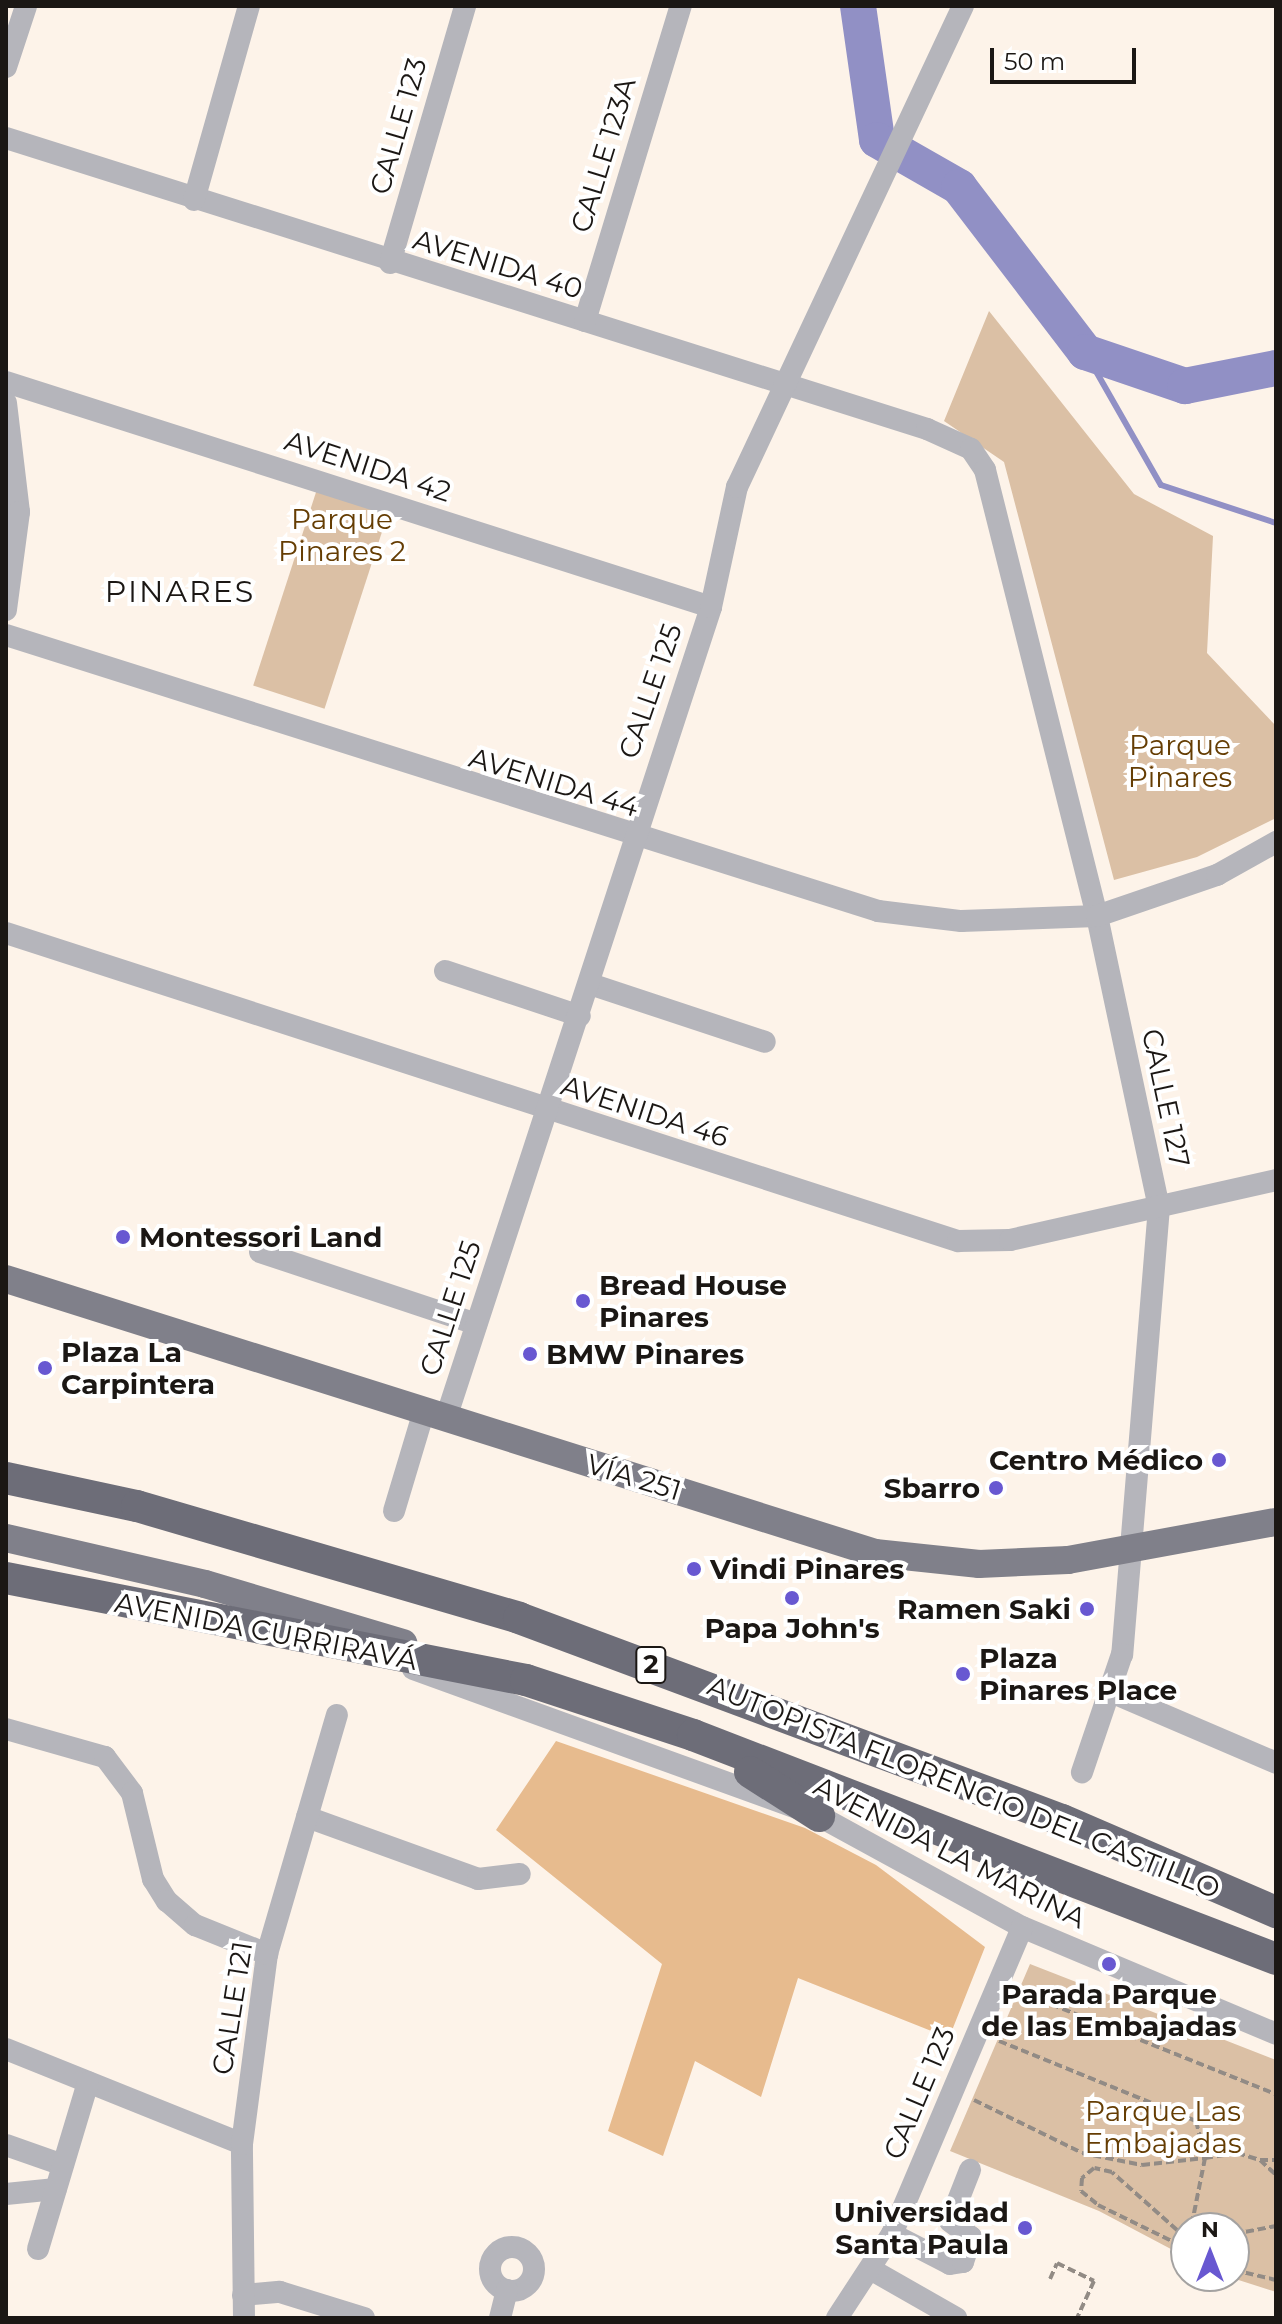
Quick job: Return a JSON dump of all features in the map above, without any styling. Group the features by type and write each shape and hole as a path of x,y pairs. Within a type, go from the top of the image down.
{"highway":[{"name":"AUTOPISTA FLORENCIO DEL CASTILLO","path":"6,1478 137,1506 519,1618 1062,1820 1276,1912"},
{"name":"AVENIDA CURRIRAVÁ","path":"6,1578 367,1653 526,1680"},
{"name":"AUTOPISTA FLORENCIO DEL CASTILLO","path":"526,1680 693,1735 1276,1959"},
{"path":"693,1735 819,1816"}],"main road":[{"name":"VÍA 251","path":"6,1279 875,1553 979,1564 1125,1552 1276,1522"},
{"name":"AUTOPISTA FLORENCIO DEL CASTILLO","path":"6,1538 205,1584 526,1680"}],"street":[{"path":"6,67 26,6"},
{"path":"194,200 249,6"},
{"name":"CALLE 123","path":"390,263 465,6"},
{"name":"CALLE 123A","path":"585,321 681,6"},
{"name":"CALLE 125","path":"394,1511 476,1324 544,1109 580,1016 631,838 711,607 737,487 782,385 963,6"},
{"name":"AVENIDA 40","path":"6,138 390,263 585,321 971,449"},
{"name":"AVENIDA 42","path":"6,382 711,607"},
{"path":"6,403 19,512 6,610"},
{"name":"CALLE 127","path":"971,449 997,494 1097,916 1159,1207 1125,1552 1122,1654 1113,1693 1082,1772"},
{"name":"AVENIDA 44","path":"6,635 631,838 878,911 961,921 1097,916 1217,875 1276,842"},
{"name":"AVENIDA 46","path":"6,933 958,1241 1010,1240 1276,1180"},
{"path":"445,971 580,1016"},
{"path":"590,984 765,1042"},
{"path":"260,1252 476,1324"},
{"path":"6,1590 72,1594"},
{"name":"AVENIDA LA MARINA","path":"367,1653 819,1816 1022,1927 1276,2034"},
{"path":"1113,1693 1276,1763"},
{"name":"CALLE 121","path":"244,2307 242,2144 267,1954 337,1715"},
{"path":"6,1729 105,1757 132,1793 153,1879 167,1901 195,1925 267,1954"},
{"path":"307,1817 478,1879 520,1874"},
{"name":"CALLE 123","path":"837,2318 872,2270 892,2234 1022,1927"},
{"path":"6,2049 242,2144"},
{"path":"38,2249 88,2082"},
{"path":"6,2145 63,2165"},
{"path":"892,2234 950,2264 963,2262 971,2237 950,2221 970,2170"},
{"path":"6,2194 56,2189"},
{"path":"872,2270 956,2318"},
{"path":"500,2318 507,2290"},
{"path":"244,2307 280,2292 364,2318"}],"path":[{"path":"1018,1991 1276,2094"},
{"path":"999,2041 1196,2121 1205,2158 1194,2212"},
{"path":"974,2100 1110,2161 1205,2158 1276,2160"},
{"path":"1260,2160 1276,2175"},
{"path":"1170,2224 1112,2172 1094,2168 1082,2178 1081,2191 1098,2205 1170,2240"},
{"path":"1250,2231 1276,2226"},
{"path":"1050,2279 1057,2263 1094,2281 1077,2318"},
{"path":"1250,2274 1276,2280"}],"green space":[{"name":"Parque Pinares","path":"989,311 1134,494 1213,536 1207,653 1276,726 1276,818 1197,857 1114,880 1004,462 944,421"},
{"name":"Parque Pinares 2","path":"319,483 390,506 325,709 253,686"},
{"name":"Parque Las Embajadas","path":"1030,1964 1276,2060 1276,2292 1250,2284 1250,2212 1170,2212 1170,2249 1099,2211 950,2151"}],"shaded area":[{"path":"556,1741 805,1828 876,1865 985,1947 949,2038 798,1978 761,2097 695,2061 663,2156 608,2131 662,1964 496,1830"}],"waterway":[{"path":"858,6 877,140 959,187 1085,352 1185,386 1276,368"},
{"path":"1085,352 1161,485 1276,523"}],"place":[{"name":"Montessori Land","path":"123,1237"},
{"name":"Bread House Pinares","path":"583,1301"},
{"name":"BMW Pinares","path":"530,1354"},
{"name":"Plaza La Carpintera","path":"45,1368"},
{"name":"Centro Médico","path":"1219,1460"},
{"name":"Sbarro","path":"996,1488"},
{"name":"Vindi Pinares","path":"694,1569"},
{"name":"Papa John's","path":"792,1598"},
{"name":"Ramen Saki","path":"1087,1609"},
{"name":"Plaza Pinares Place","path":"963,1674"},
{"name":"Parada Parque de las Embajadas","path":"1109,1964"},
{"name":"Universidad Santa Paula","path":"1025,2228"}],"district":[{"name":"PINARES","path":"180,592"}]}
